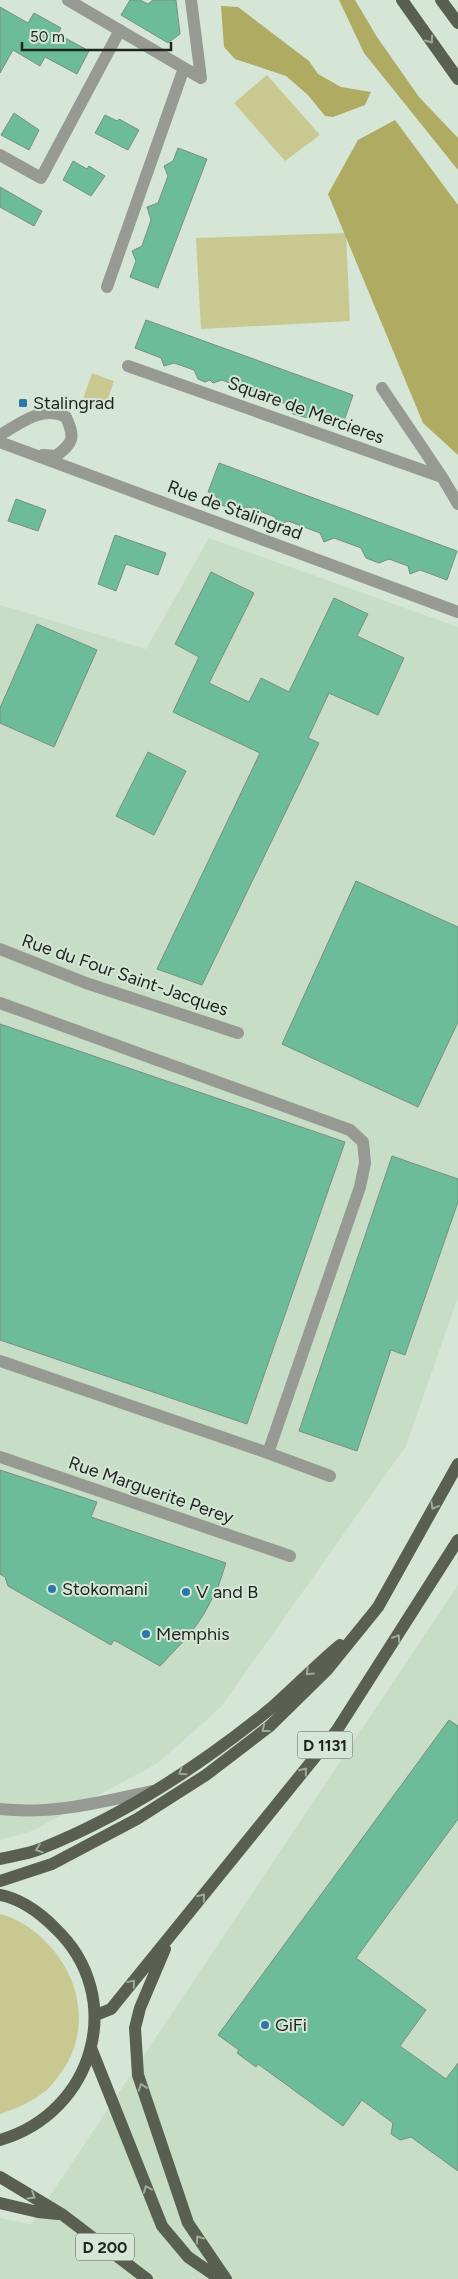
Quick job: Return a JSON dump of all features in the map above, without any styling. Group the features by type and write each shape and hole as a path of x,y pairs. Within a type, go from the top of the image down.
{"main road":[{"path":"402,0 458,79"},
{"path":"441,0 458,23"},
{"name":"D 1131","path":"0,1881 52,1864 137,1819 206,1775 270,1726 327,1670 378,1608 458,1464"},
{"name":"D 1131","path":"96,2015 111,2009 337,1730 458,1540"},
{"path":"0,1859 39,1850 90,1826 154,1791 224,1744 272,1707 317,1664 360,1630"},
{"path":"0,1896 8,1897 41,1914 68,1940 86,1972 96,2015 91,2048 77,2084 52,2113 20,2134 0,2140"},
{"path":"171,1935 140,2008 134,2028 138,2075 188,2223 226,2279"},
{"path":"91,2048 162,2226 188,2257 220,2279"},
{"name":"D 200","path":"0,2176 63,2215 147,2279"},
{"path":"0,2203 38,2212 63,2215"}],"street":[{"path":"68,0 201,78 191,0"},
{"path":"0,155 41,178 120,30"},
{"path":"107,287 184,68"},
{"name":"Square de Mercieres","path":"128,366 442,477"},
{"path":"382,388 458,504"},
{"path":"0,435 39,413 56,412 66,417 73,433 69,446 56,456 33,454"},
{"name":"Rue de Stalingrad","path":"0,442 458,612"},
{"name":"Rue du Four Saint-Jacques","path":"0,949 86,983 238,1033"},
{"path":"0,1003 350,1130 363,1142 365,1163 360,1187 268,1453"},
{"path":"0,1361 330,1476"},
{"name":"Rue Marguerite Perey","path":"0,1457 290,1556"},
{"path":"0,1809 26,1812 48,1810 93,1804 154,1791"}],"shaded area":[{"path":"339,0 355,0 377,37 419,97 458,138 458,170 364,53"},
{"path":"221,6 238,7 309,61 318,74 341,87 371,92 365,105 333,117 325,116 308,95 286,76 235,59 224,47"},
{"path":"267,75 320,135 285,161 234,103"},
{"path":"395,120 458,205 458,455 423,423 328,194 358,140"},
{"path":"346,233 350,321 201,329 196,238"},
{"path":"92,373 114,381 104,410 82,402"},
{"path":"209,538 458,627 458,1297 406,1446 221,1707 158,1763 32,1831 0,1840 0,605 146,649"},
{"path":"458,1585 458,2279 0,2279 0,2218 31,2224"},
{"path":"0,1914 13,1918 30,1928 58,1956 68,1972 75,1990 79,2026 68,2062 49,2088 29,2102 0,2114"}],"building":[{"path":"130,0 140,0 148,4 153,0 176,0 180,34 168,43 121,15"},
{"path":"0,7 28,23 34,13 61,28 58,34 89,51 77,74 45,57 40,66 13,50 0,73"},
{"path":"14,113 39,130 29,150 1,135"},
{"path":"105,115 117,121 119,119 139,130 128,150 95,133"},
{"path":"178,148 207,159 158,288 130,277 136,261 132,251 142,246 151,220 147,207 158,203 168,176 164,166 173,161"},
{"path":"73,161 87,169 89,166 105,176 91,196 63,180"},
{"path":"0,187 42,211 34,226 0,207"},
{"path":"146,320 353,395 343,424 315,414 308,418 293,414 289,405 270,398 259,401 257,393 222,380 213,383 210,380 205,382 198,379 194,370 174,363 164,366 161,358 135,348"},
{"path":"219,463 457,551 447,580 420,570 410,574 408,566 389,559 379,563 366,558 361,548 334,538 324,542 320,533 288,521 278,525 275,517 249,507 238,510 221,505 215,495 208,492"},
{"path":"16,499 46,510 38,531 8,521"},
{"path":"115,535 166,553 158,575 126,564 116,591 98,584"},
{"path":"211,572 254,593 209,683 249,702 261,678 289,692 334,598 368,614 357,636 404,658 378,715 329,693 308,738 319,743 202,985 157,969 260,753 173,712 199,657 175,644"},
{"path":"37,624 97,650 54,747 0,723 0,708"},
{"path":"148,752 186,771 154,835 116,816"},
{"path":"356,881 458,927 458,1022 418,1107 282,1044"},
{"path":"0,1024 345,1142 247,1424 0,1340"},
{"path":"392,1156 458,1179 458,1202 405,1355 391,1350 357,1451 299,1431"},
{"path":"0,1470 97,1502 91,1517 226,1563 218,1587 204,1614 191,1633 160,1666 114,1640 111,1645 8,1586 5,1577 0,1574"},
{"path":"449,1720 458,1726 458,1819 356,1958 426,2010 400,2046 446,2079 458,2063 458,2171 411,2137 400,2140 391,2134 393,2123 362,2100 343,2126 258,2064 256,2067 237,2053 239,2050 218,2035"}],"place":[{"name":"Stalingrad","path":"23,403"},
{"name":"Stokomani","path":"52,1589"},
{"name":"V and B","path":"186,1592"},
{"name":"Memphis","path":"146,1634"},
{"name":"GiFi","path":"265,2025"}]}
